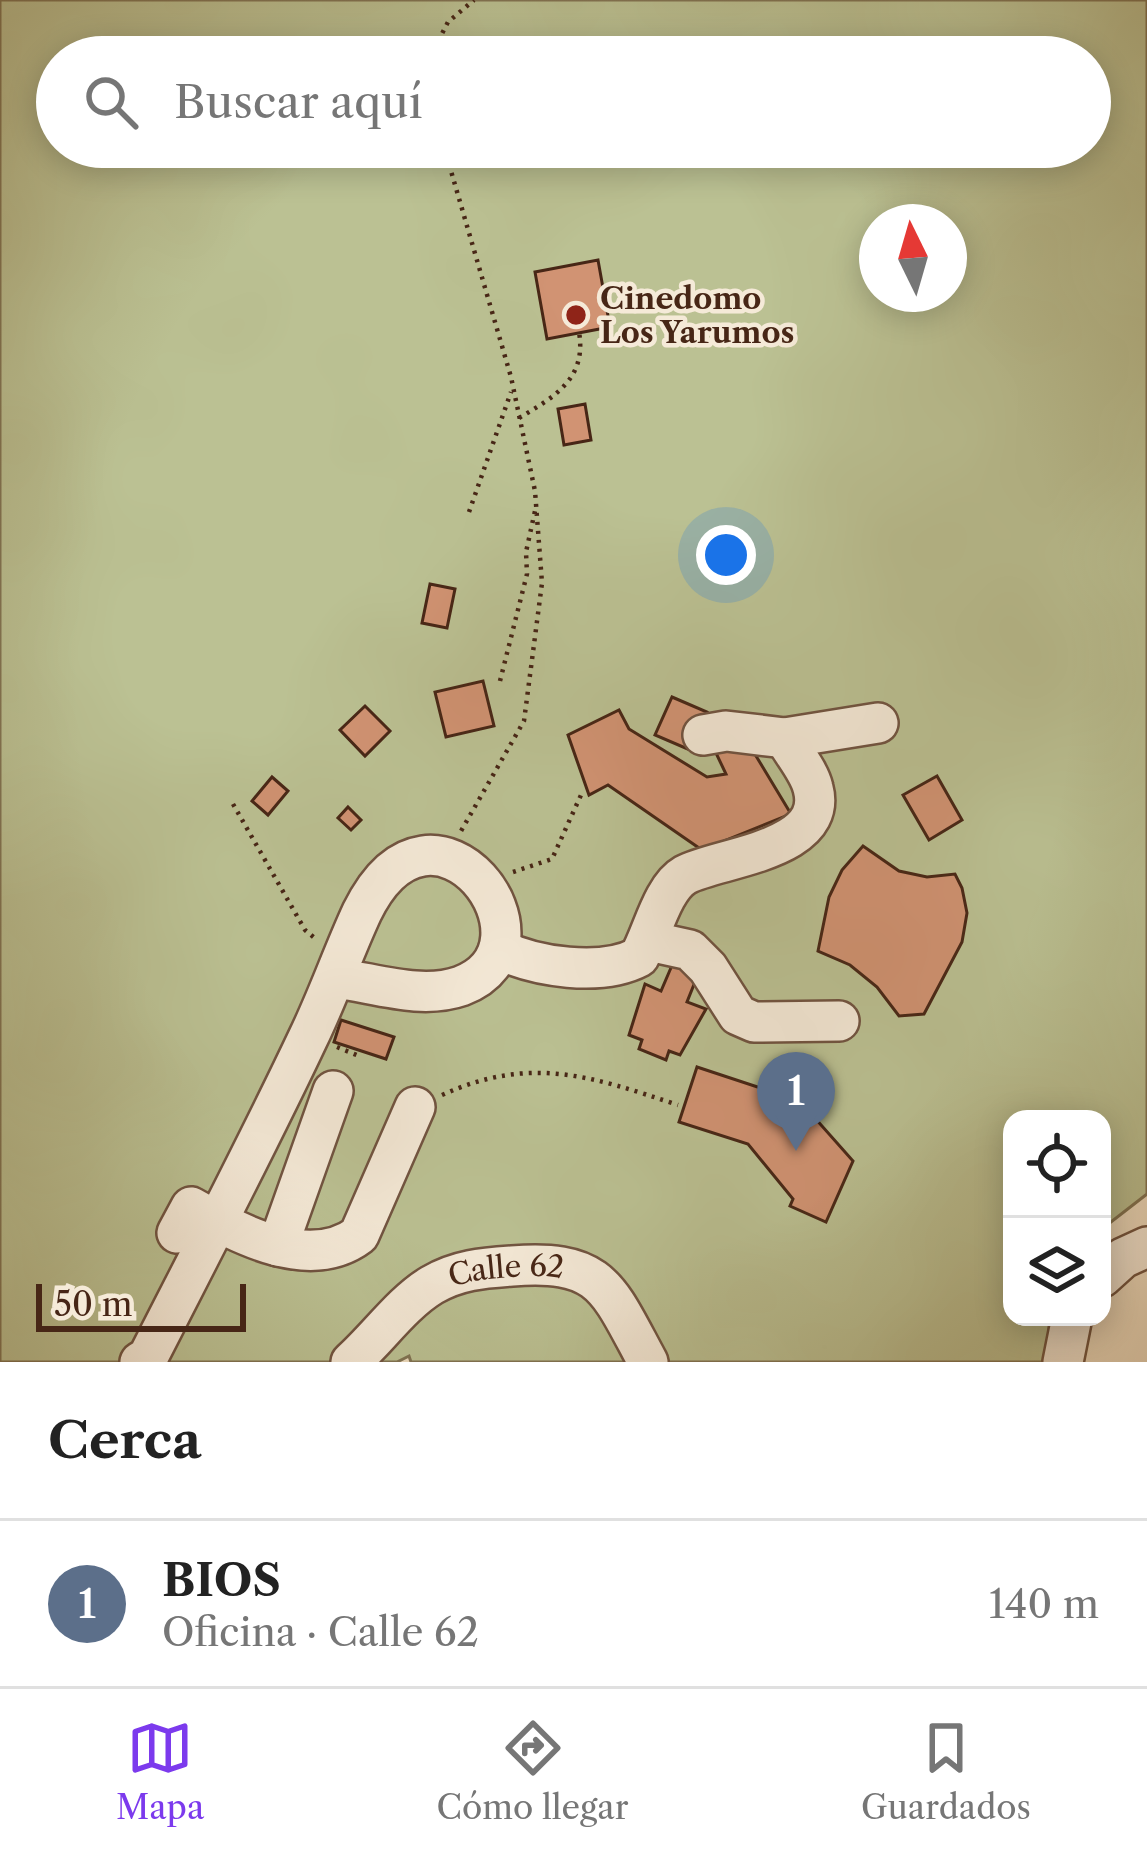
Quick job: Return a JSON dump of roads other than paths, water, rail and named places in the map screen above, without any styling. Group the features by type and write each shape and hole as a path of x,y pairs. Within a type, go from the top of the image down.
{"street":[{"path":"703,735 727,731 785,738 878,723"},
{"path":"499,949 530,964 613,965 639,957 674,884 686,875 740,860 796,835 814,803 813,788 785,738"},
{"path":"140,1362 148,1357 217,1222 377,884 395,862 429,858 464,865 485,882 496,902 499,949 483,974 459,986 418,992 335,978"},
{"path":"649,941 690,950 708,968 738,1015 754,1022 838,1021"},
{"path":"278,1246 333,1091"},
{"path":"177,1233 191,1207 278,1246 322,1253 359,1235 415,1107"},
{"path":"1111,1269 1147,1247"},
{"name":"Calle 62","path":"350,1362 386,1347 428,1287 464,1270 558,1262 587,1273 611,1294 648,1362"},
{"path":"1064,1362 1070,1326"}],"place":[{"name":"Cinedomo Los Yarumos","path":"576,315"},
{"name":"BIOS","path":"796,1151"}]}
